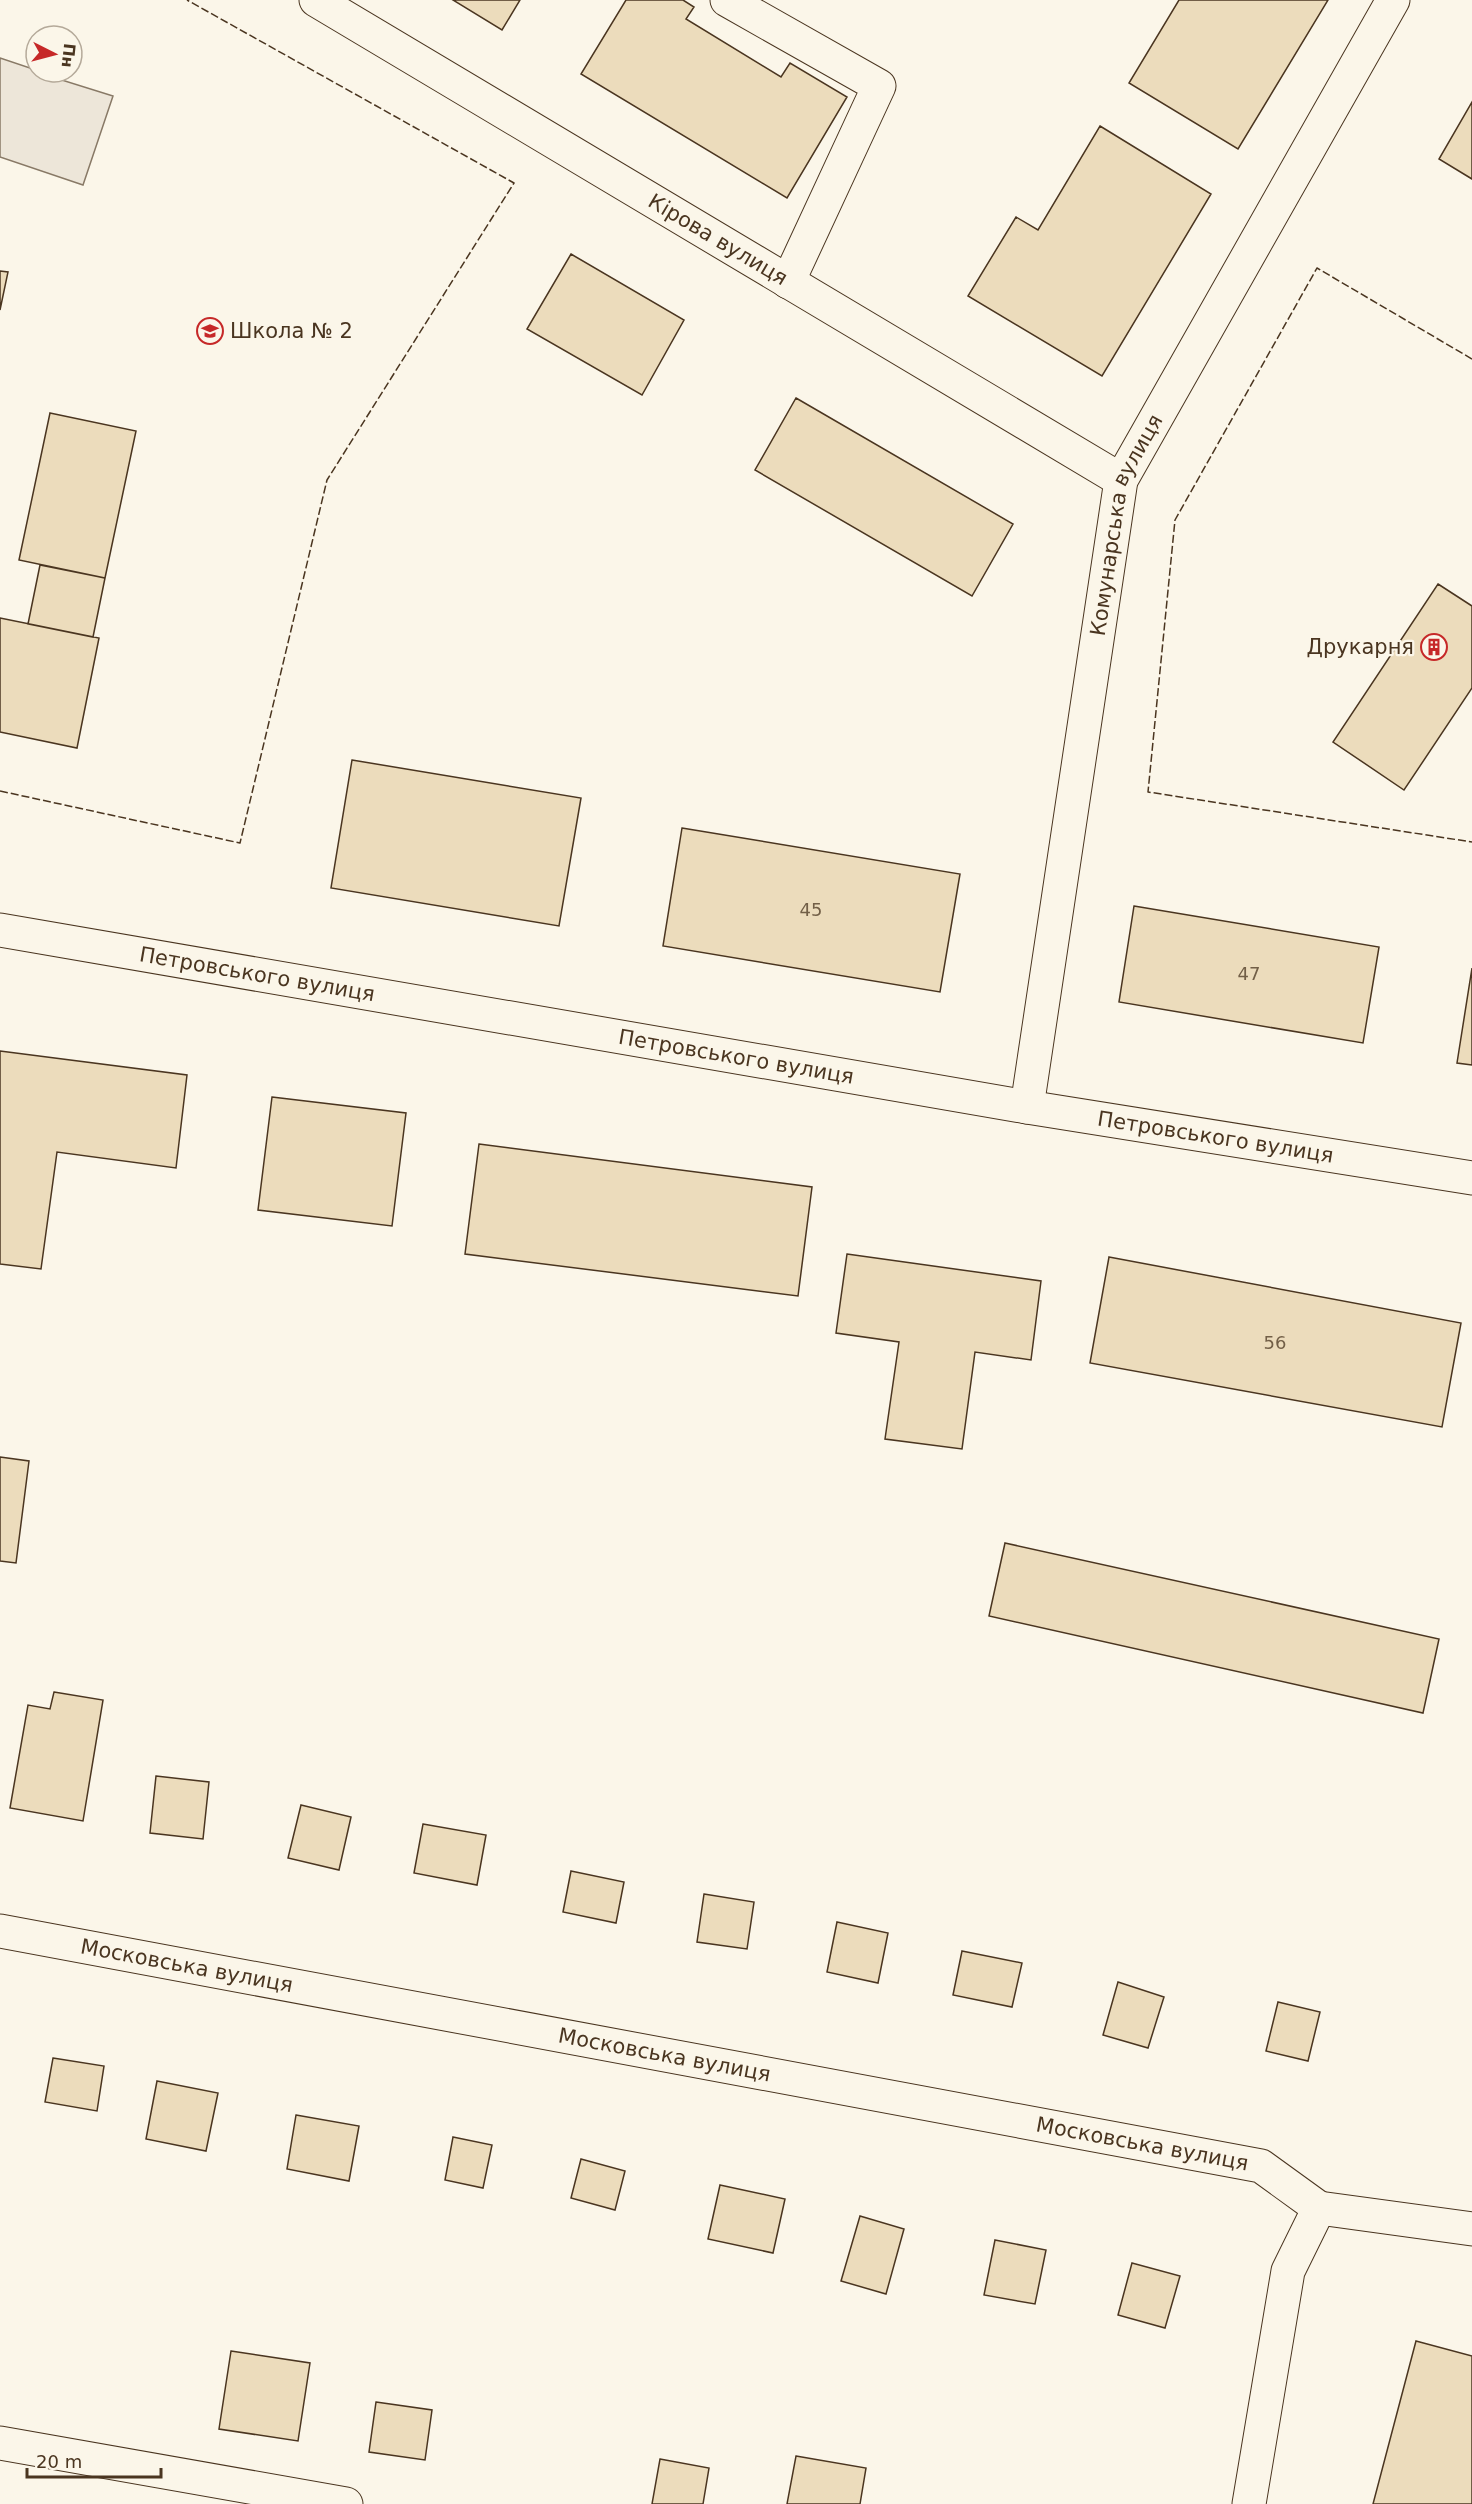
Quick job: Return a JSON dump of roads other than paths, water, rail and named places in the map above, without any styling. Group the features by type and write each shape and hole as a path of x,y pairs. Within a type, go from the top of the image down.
{"street":[{"name":"Кірова вулиця","path":"316,0 1121,480"},
{"path":"727,0 879,86 788,282"},
{"name":"Комунарська вулиця","path":"1027,1107 1121,480 1393,0"},
{"name":"Петровського вулиця","path":"0,930 1027,1107 1472,1178"},
{"name":"Московська вулиця","path":"0,1931 1261,2166 1319,2208"},
{"path":"1249,2504 1288,2271 1319,2208 1472,2229"},
{"path":"0,2443 346,2504"}],"place":[{"name":"Школа № 2","path":"210,331"},
{"name":"Друкарня","path":"1434,647"}]}
